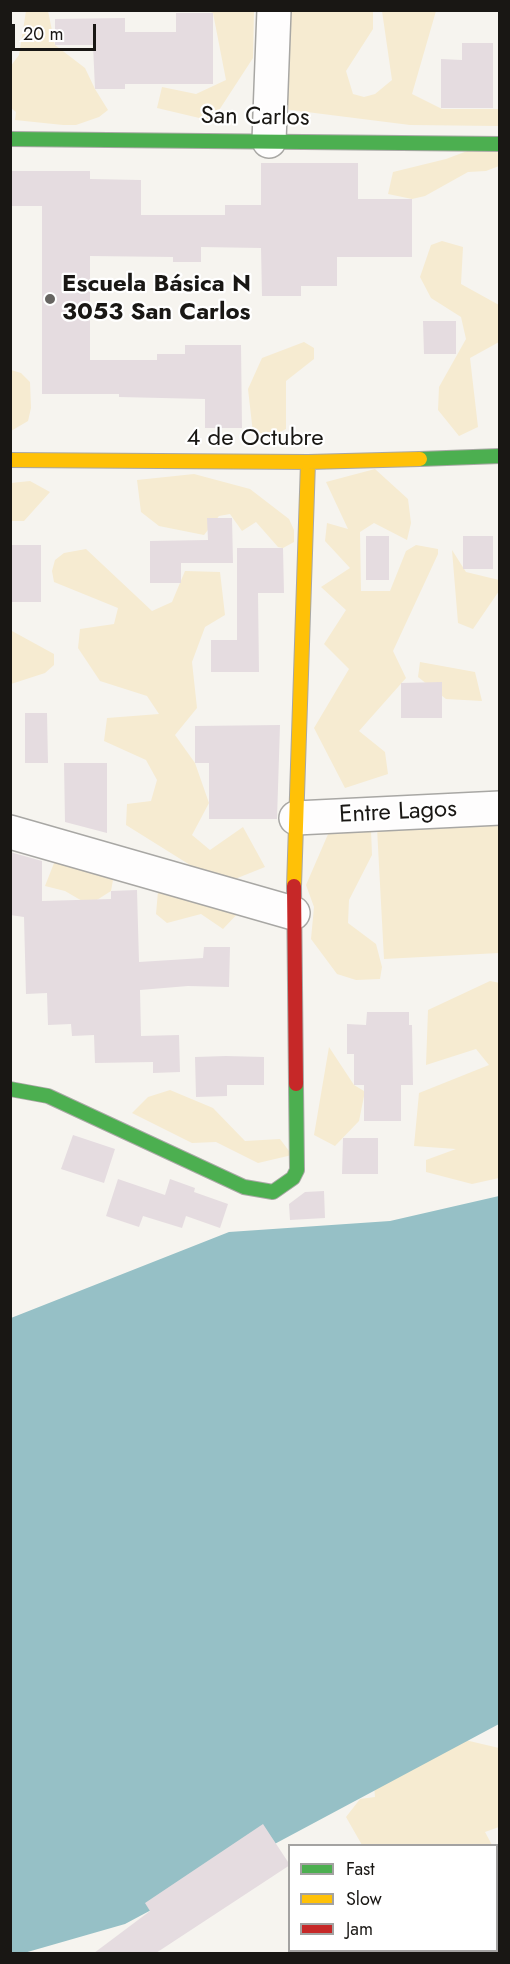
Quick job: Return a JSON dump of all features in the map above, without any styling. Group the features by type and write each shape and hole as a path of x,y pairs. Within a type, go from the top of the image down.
{"street":[{"path":"269,141 274,10"},
{"name":"San Carlos","path":"10,139 500,144"},
{"name":"4 de Octubre","path":"10,460 308,462 500,456"},
{"path":"10,1089 48,1096 243,1187 273,1192 285,1186 297,1170 293,913 308,462"},
{"name":"Entre Lagos","path":"296,818 500,808"},
{"path":"10,832 293,913"}],"shaded area":[{"path":"26,11 48,11 55,45 85,68 108,110 99,117 76,125 15,120 16,112 11,108 10,67 19,55"},
{"path":"207,11 254,11 253,58 212,121 157,108 162,87 196,94 226,80 213,13"},
{"path":"284,11 373,11 373,29 346,71 353,94 364,97 375,94 392,80 382,11 436,11 412,94 442,109 499,109 499,126 410,125 283,109"},
{"path":"499,139 499,166 486,171 468,172 425,196 412,199 388,194 393,172 446,159"},
{"path":"442,241 463,247 461,284 499,305 499,342 470,358 478,427 459,436 438,410 439,387 466,339 461,317 431,298 420,277 431,245"},
{"path":"304,342 314,348 314,359 286,381 286,429 276,434 253,433 248,389 262,358"},
{"path":"11,370 21,373 30,382 31,408 28,421 11,431"},
{"path":"375,469 408,499 411,523 407,540 374,523 360,532 361,591 390,591 406,551 416,545 438,549 438,554 393,651 406,678 359,731 385,752 388,774 345,788 314,728 349,669 324,644 346,610 321,587 350,568 325,541 327,523 348,529 326,482"},
{"path":"194,474 250,489 289,519 294,530 294,542 283,548 278,547 256,522 242,531 230,514 219,516 204,535 159,526 141,512 137,480"},
{"path":"30,481 50,492 24,521 11,521 11,483"},
{"path":"86,549 152,611 172,602 185,571 220,572 225,615 205,627 192,662 197,708 175,735 195,763 209,803 192,835 210,850 243,827 265,867 225,883 214,880 126,825 127,804 151,801 157,780 146,760 104,741 107,718 159,714 147,696 100,681 78,648 80,629 114,624 118,608 54,582 52,571 55,560 64,553"},
{"path":"452,550 466,572 499,580 499,591 473,629 458,623"},
{"path":"12,631 54,654 54,665 45,673 11,684"},
{"path":"420,662 475,672 482,701 446,699 418,677"},
{"path":"499,822 499,953 384,959 377,828"},
{"path":"332,825 371,830 372,855 349,900 348,923 376,944 382,967 380,979 356,980 337,974 311,939 314,907 306,885"},
{"path":"56,858 113,880 111,891 89,905 65,891 45,886"},
{"path":"158,891 241,910 223,929 201,914 167,923 156,914"},
{"path":"490,981 500,983 499,1178 472,1184 426,1172 426,1160 456,1149 414,1146 419,1093 489,1065 476,1049 426,1065 428,1010"},
{"path":"329,1047 354,1085 364,1091 359,1121 335,1146 314,1135"},
{"path":"170,1090 213,1108 245,1141 280,1139 292,1155 258,1163 216,1142 192,1143 132,1113 148,1097"},
{"path":"448,1736 499,1748 499,1827 485,1832 491,1844 361,1844 346,1817 360,1799 375,1797 374,1785"}],"water":[{"path":"499,1196 499,1724 125,1924 24,1953 11,1953 11,1318 229,1232 390,1221"}],"building":[{"path":"176,13 213,13 213,84 125,84 125,89 95,89 93,45 55,45 55,19 125,18 125,32 176,32"},
{"path":"462,43 493,43 493,108 441,108 441,59 462,60"},
{"path":"261,163 358,163 358,199 412,199 412,257 337,257 337,286 301,286 301,296 262,296 261,248 201,247 201,262 173,262 173,257 90,256 90,360 157,360 157,354 185,354 185,345 241,345 242,428 205,428 205,399 119,397 119,394 42,394 42,206 10,206 10,171 90,171 90,179 141,180 141,215 225,215 225,205 261,205"},
{"path":"423,321 456,321 456,354 424,354"},
{"path":"207,518 232,518 233,563 181,563 181,583 150,583 150,541 208,540"},
{"path":"366,536 389,536 389,580 366,580"},
{"path":"463,536 493,536 493,569 463,569"},
{"path":"10,545 41,545 41,602 10,602"},
{"path":"237,548 283,548 284,593 258,593 259,672 211,672 211,640 237,640"},
{"path":"442,682 442,718 401,718 401,683"},
{"path":"25,713 47,713 48,763 25,763"},
{"path":"280,725 277,819 209,819 209,763 195,763 195,726"},
{"path":"64,763 107,763 107,833 65,822"},
{"path":"10,852 42,861 42,901 111,899 111,891 137,890 139,962 203,958 204,947 230,947 229,987 188,986 140,990 141,1036 179,1035 180,1072 153,1073 153,1062 95,1063 94,1035 72,1036 71,1024 48,1025 47,993 26,994 24,917 10,915"},
{"path":"367,1012 409,1012 409,1025 412,1025 413,1085 401,1085 401,1121 364,1121 364,1085 354,1085 354,1054 347,1054 347,1024 366,1025"},
{"path":"195,1057 264,1057 264,1085 227,1085 227,1096 196,1097"},
{"path":"73,1135 115,1149 104,1183 61,1169"},
{"path":"343,1138 378,1138 378,1174 342,1174"},
{"path":"118,1179 165,1195 170,1179 195,1188 194,1192 228,1204 220,1228 186,1216 182,1228 143,1216 139,1227 106,1216"},
{"path":"324,1191 325,1218 290,1220 289,1204 305,1192"},
{"path":"263,1824 288,1862 288,1866 156,1953 94,1953 150,1911 145,1903"}],"traffic: fast":[{"path":"10,139 500,144"},
{"path":"420,459 500,456"},
{"path":"10,1089 48,1096 244,1187 273,1192 293,1178 297,1170 296,1084"}],"traffic: slow":[{"path":"10,460 308,462 420,459"},
{"path":"294,886 308,462"}],"traffic: jam":[{"path":"294,886 296,1084"}],"place":[{"name":"Escuela Básica N 3053 San Carlos","path":"50,299"}]}
